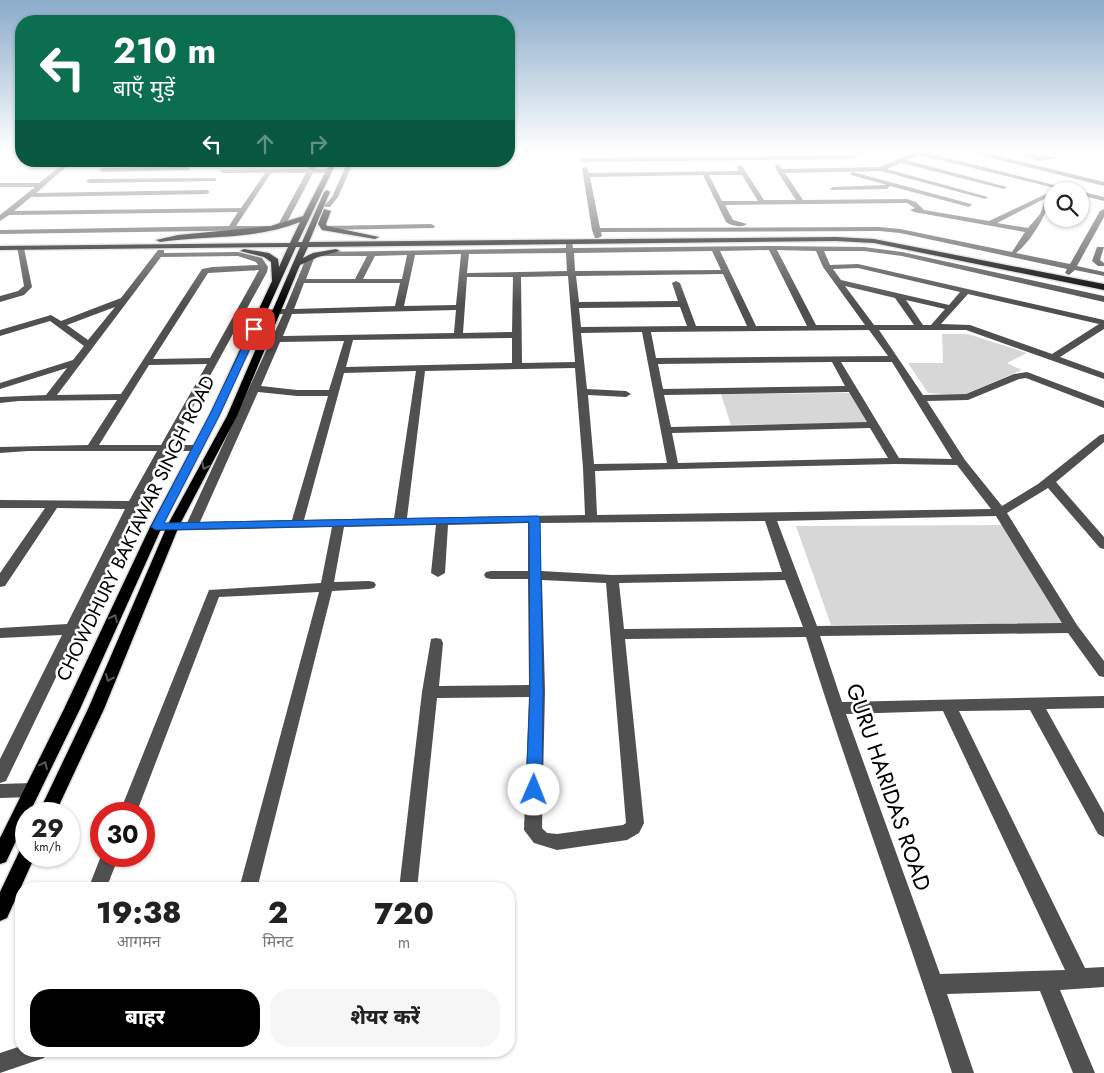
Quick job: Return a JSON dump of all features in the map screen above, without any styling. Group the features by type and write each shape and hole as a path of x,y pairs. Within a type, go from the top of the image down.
{"main road":[{"path":"301,242 306,217 313,203"},
{"path":"326,203 322,224 325,228 374,237"},
{"path":"301,242 326,203"},
{"path":"160,240 202,234 269,230 287,226 306,217"},
{"path":"0,248 214,246 374,237 523,240 597,233 874,241 1104,287"},
{"path":"523,240 569,247 717,237 833,233 876,235 1072,268 1104,280"},
{"path":"0,241 160,240 366,244 505,240"},
{"name":"CHOWDHURY BAKTAWAR SINGH ROAD","path":"52,802 96,709 174,526 232,416 283,311 298,263 301,242"},
{"name":"CHOWDHURY BAKTAWAR SINGH ROAD","path":"0,856 156,527 197,448 276,281 301,242"},
{"path":"298,263 311,256 366,244"},
{"path":"214,246 225,252 270,257 276,264 273,274 276,281"},
{"path":"0,912 21,867"}],"street":[{"path":"0,219 19,203"},
{"path":"194,210 199,203"},
{"path":"231,229 248,203"},
{"path":"0,232 263,229 282,224 294,203"},
{"path":"591,203 597,233 873,228 1072,268 1102,268"},
{"path":"721,203 730,222 734,223 868,224 1015,251 1072,268"},
{"path":"869,203 1030,231"},
{"path":"962,203 969,205"},
{"path":"948,216 973,203"},
{"path":"991,224 1032,203"},
{"path":"8,213 243,210"},
{"path":"1072,268 1087,241 1100,225 1104,211"},
{"path":"1015,251 1044,212"},
{"path":"325,228 431,226"},
{"path":"1087,241 1104,244"},
{"path":"569,247 589,468 591,518"},
{"path":"321,254 411,254 569,247 864,249 893,252 1104,299"},
{"path":"0,299 22,293 28,287 20,248"},
{"path":"772,248 813,328"},
{"path":"715,249 753,329"},
{"path":"819,249 827,267 840,282 895,359 960,462 1000,512 1072,628 1104,672"},
{"path":"1102,268 1096,261 1100,249 1104,249"},
{"path":"0,776 133,505 263,272 264,267 259,260 251,256 225,252 160,253 49,398"},
{"path":"458,336 465,252"},
{"path":"358,281 372,254"},
{"path":"399,309 411,254"},
{"path":"192,526 253,388 277,339 283,311 301,282 311,256"},
{"path":"827,267 858,266 1104,324"},
{"path":"91,448 205,271 212,269 264,267"},
{"path":"464,275 571,272 725,272"},
{"path":"517,274 517,366"},
{"path":"301,282 406,281"},
{"path":"840,282 950,308"},
{"path":"676,283 692,329"},
{"path":"934,327 966,291"},
{"path":"898,295 920,327"},
{"path":"62,324 124,300"},
{"path":"574,305 682,304"},
{"path":"262,312 461,307"},
{"path":"0,333 48,318 54,318 90,346"},
{"path":"1054,357 1104,324"},
{"path":"577,330 967,327 1104,376"},
{"path":"646,330 660,392 673,465"},
{"path":"277,339 518,335"},
{"path":"297,524 350,338"},
{"path":"652,361 895,359"},
{"path":"835,360 895,461"},
{"path":"147,362 214,361"},
{"path":"12,399 3,385 77,362"},
{"path":"340,370 421,367 579,366"},
{"path":"400,522 421,367"},
{"path":"920,398 968,397 1018,376 1027,375 1104,405"},
{"path":"253,388 297,393 334,392"},
{"path":"660,392 852,389"},
{"path":"582,392 626,394"},
{"path":"0,400 125,397"},
{"path":"666,430 873,425"},
{"path":"156,527 442,522 534,518 770,517 1000,512 1022,502 1050,483 1103,438"},
{"path":"0,450 28,448 197,448"},
{"path":"589,468 895,461 960,462"},
{"path":"1050,483 1100,534 1104,545"},
{"path":"0,504 133,505"},
{"path":"0,583 54,504"},
{"name":"GURU HARIDAS ROAD","path":"770,517 812,632 836,708 934,984 962,1073"},
{"path":"534,518 536,691 533,830 538,838 557,842 627,832 633,828 635,823 619,634 612,579"},
{"path":"438,573 442,522"},
{"path":"250,882 328,586 339,523"},
{"path":"492,576 534,575 612,579 790,576"},
{"path":"132,802 214,593 369,585"},
{"path":"619,634 1072,628"},
{"path":"0,633 73,629"},
{"path":"409,882 436,643"},
{"path":"430,692 536,691"},
{"path":"836,708 1104,702"},
{"path":"1035,704 1104,829"},
{"path":"948,705 1079,978"},
{"path":"0,790 32,790"},
{"path":"100,882 106,867"},
{"path":"934,984 1046,982 1104,977"},
{"path":"1046,982 1084,1073"},
{"path":"0,1064 20,1057"}],"shaded area":[{"path":"942,334 968,334 1027,353 1007,363 1022,370 963,395 928,393 908,363 943,363"},
{"path":"852,393 868,423 731,425 721,394"},
{"path":"1002,525 1064,623 831,625 796,526"}],"route":[{"path":"254,329 215,414 156,527 534,518 536,691 534,790"}]}
